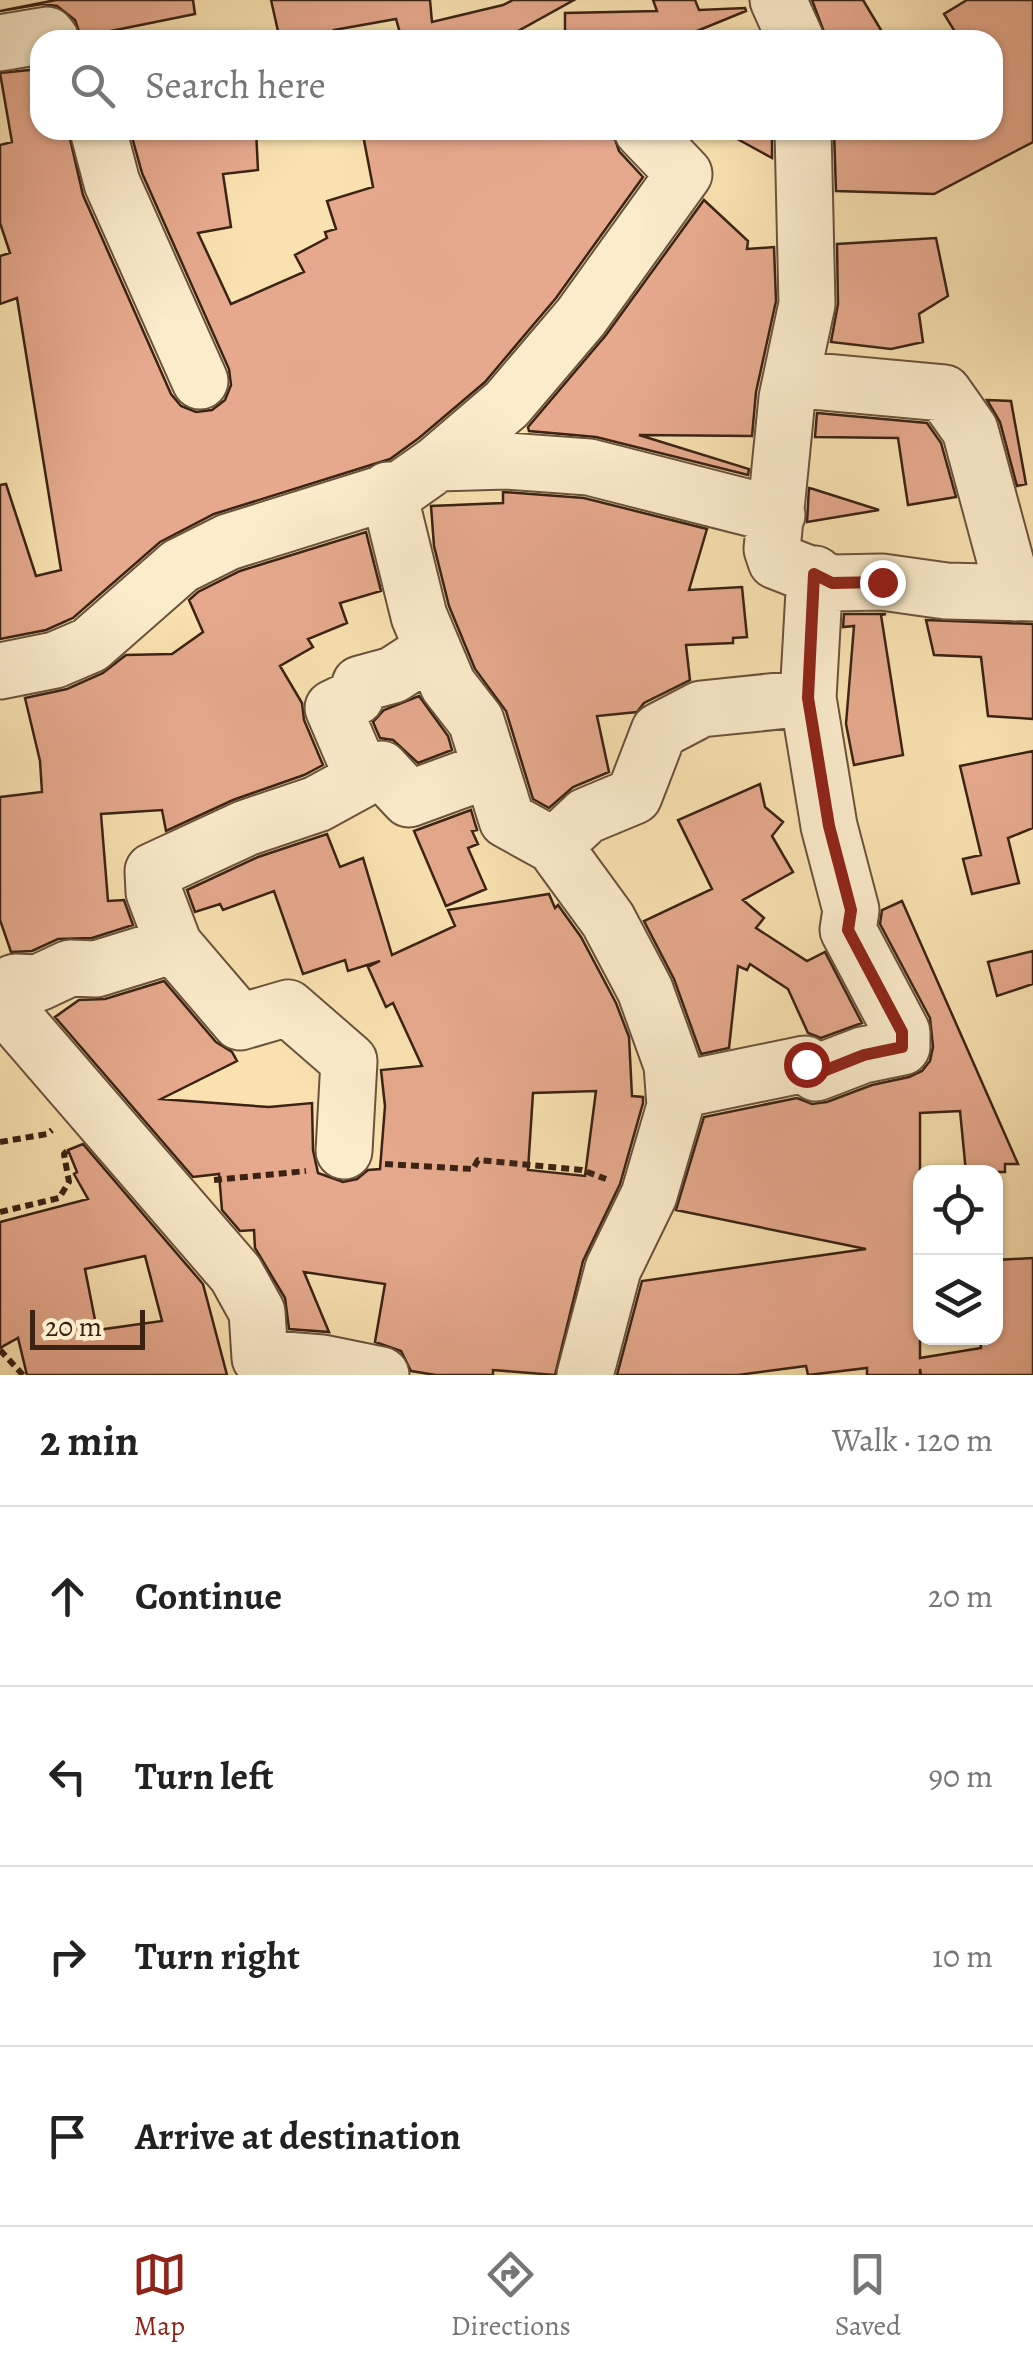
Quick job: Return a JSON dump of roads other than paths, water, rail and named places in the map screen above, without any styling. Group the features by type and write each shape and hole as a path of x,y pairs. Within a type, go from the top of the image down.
{"street":[{"path":"778,0 792,30"},
{"path":"0,43 30,37"},
{"path":"101,140 112,184 200,381"},
{"path":"0,672 55,660 90,645 180,566 228,542 404,487 438,463 507,404 569,332 684,174 652,140"},
{"path":"790,379 944,393 970,430 1024,593 946,591 882,582 832,583 776,561 772,549 790,379 807,304 803,140"},
{"path":"438,463 507,461 589,468 777,515"},
{"path":"388,490 420,616 448,685 476,721 507,820 554,846 608,920 645,990 672,1065 675,1106 649,1196 612,1269 585,1375"},
{"path":"674,1092 806,1064 816,1074 864,1055 902,1047 902,1032 848,930 851,910 829,826 808,698 814,574"},
{"path":"363,778 333,708 356,696 360,684 393,675 433,648"},
{"path":"554,846 586,816 634,796 659,731 701,709 808,698"},
{"path":"344,1151 349,1060 288,1008 240,1022 174,944 154,892 154,871 246,828 316,804 381,769 409,799 491,769"},
{"path":"174,944 96,969 70,968 3,991 108,1128 236,1274 258,1312 258,1366 322,1364 381,1375"}]}
